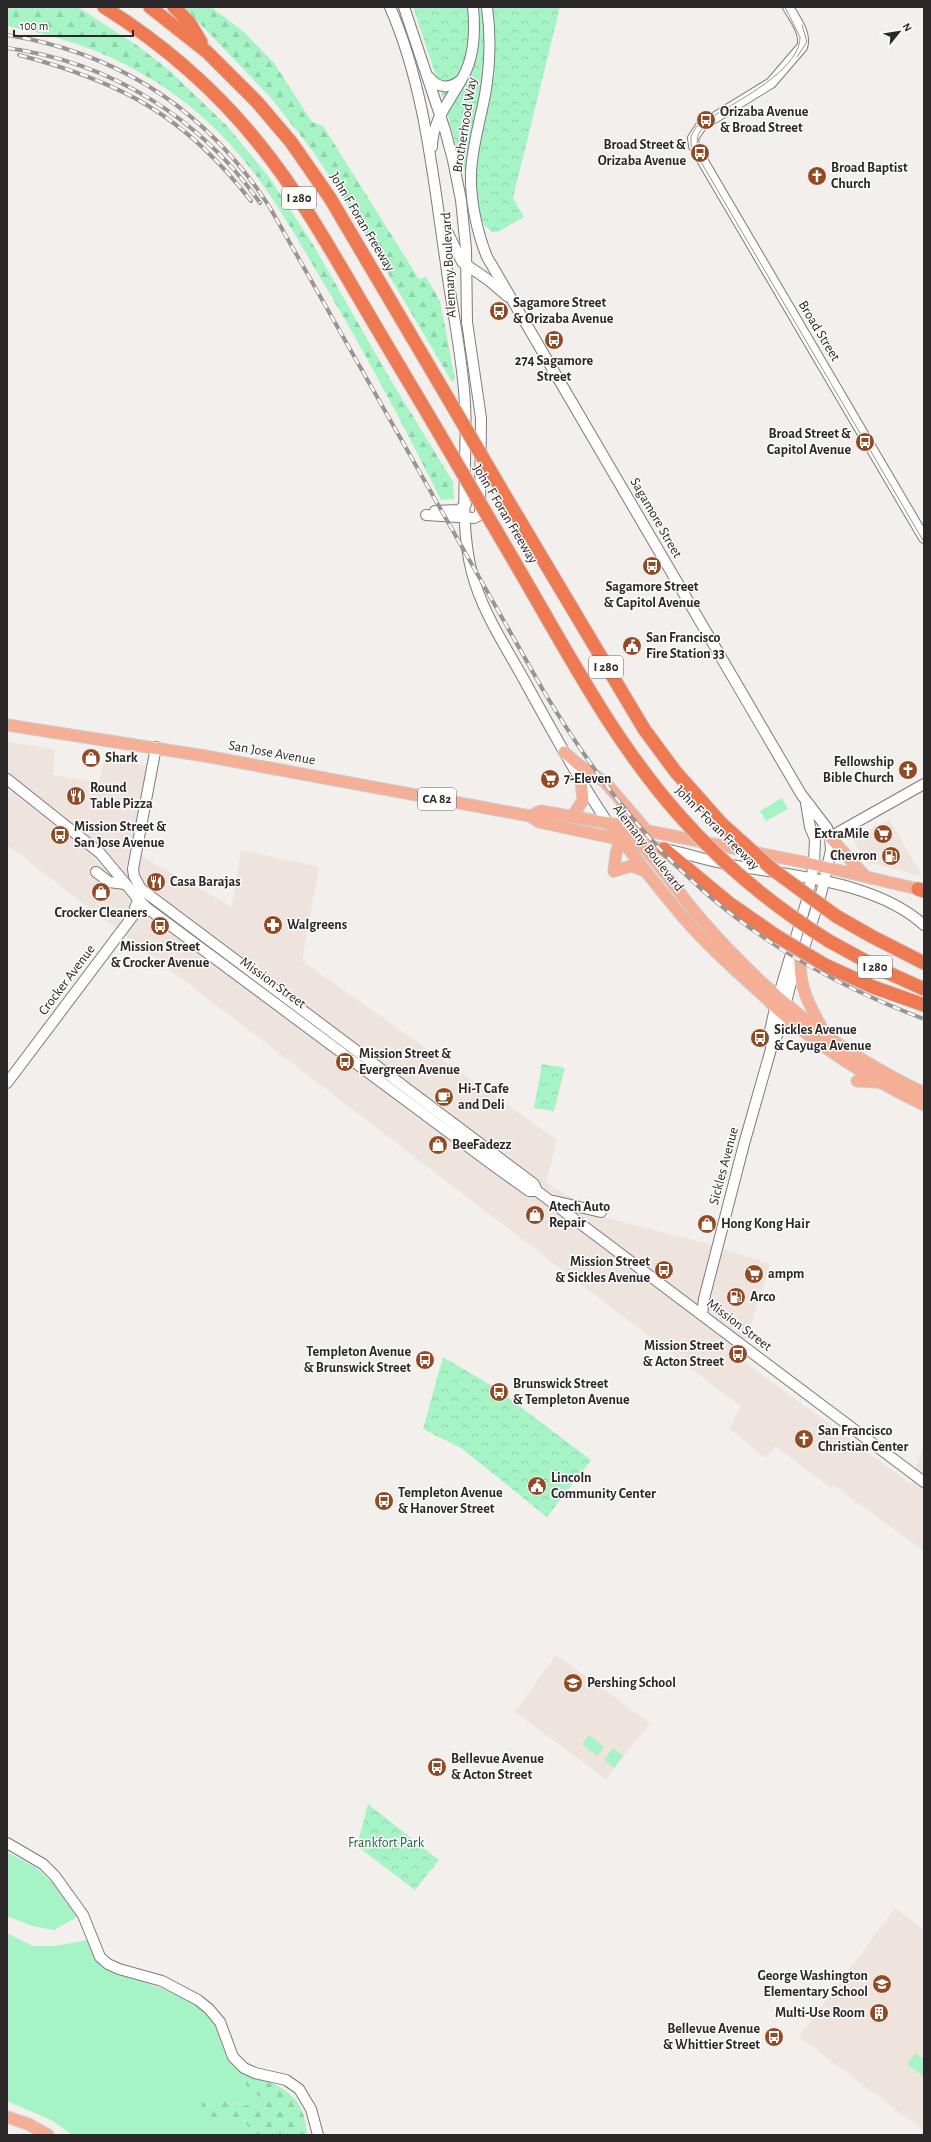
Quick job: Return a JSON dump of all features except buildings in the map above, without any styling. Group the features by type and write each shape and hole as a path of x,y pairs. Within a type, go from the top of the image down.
{"highway":[{"name":"John F Foran Freeway","path":"104,7 148,37 189,70 226,106 267,154 310,215 621,741 652,783 679,815 712,850 750,884 791,916 829,941 882,970 924,989"},
{"name":"John F Foran Freeway","path":"150,7 207,52 257,102 307,165 338,213 641,724 679,775 721,823 772,869 836,916 924,963"},
{"path":"174,7 188,22 207,52"},
{"path":"664,848 728,903 778,937 825,965 873,987 924,1005"}],"main road":[{"name":"Alemany Boulevard","path":"390,7 409,59 432,169 465,394 466,518 468,555 481,600 581,782 608,823 690,926 735,972 780,1006 871,1065 924,1093"},
{"name":"Alemany Boulevard","path":"404,7 440,115 453,160 461,200 466,265 467,322 481,418 481,512 478,517 466,518"},
{"name":"Brotherhood Way","path":"432,169 432,136 440,115 469,64 473,46 473,7"},
{"name":"Brotherhood Way","path":"483,247 472,196 471,176 487,78 490,43 487,7"},
{"name":"Broad Street","path":"788,7 801,32 803,44 770,83 701,126 693,138 694,146 704,166 924,538"},
{"path":"427,74 435,84 442,86 453,86 461,80"},
{"path":"453,160 468,210 483,247"},
{"path":"438,211 458,258 487,279 514,302"},
{"name":"Sagamore Street","path":"483,247 487,257 806,803 822,820 830,837 831,850 827,867"},
{"path":"466,504 462,509 438,510 426,515 466,518"},
{"name":"San Jose Avenue","path":"7,725 156,747 530,816 539,822 664,848 724,864 847,886 884,899 907,912 924,925"},
{"path":"141,889 134,876 133,870 156,747"},
{"path":"564,752 605,782 646,830 664,848 665,866 672,883"},
{"name":"Mission Street","path":"7,779 100,853 139,900 490,1163 529,1191 537,1191"},
{"path":"572,817 584,800 581,782"},
{"path":"865,876 830,837 924,784"},
{"name":"Sagamore Street","path":"806,803 810,826 815,839 814,864"},
{"name":"San Jose Avenue","path":"530,816 541,811 646,830 814,864 922,890"},
{"name":"Alemany Boulevard","path":"608,823 624,830 641,844 709,929 780,1006 835,1055 880,1082 924,1105"},
{"path":"621,839 616,853 614,871 631,866 646,872"},
{"path":"100,853 125,870 133,870"},
{"name":"Sickles Avenue","path":"780,1006 814,864"},
{"name":"Sickles Avenue","path":"702,1315 704,1299 771,1049 770,1031 800,961 824,882 827,867"},
{"path":"96,872 109,882 125,884"},
{"name":"Mission Street","path":"141,889 534,1184 537,1191 924,1482"},
{"name":"Crocker Avenue","path":"7,1083 132,917 139,900 141,889"},
{"path":"800,961 801,980 806,998 826,1037"},
{"path":"856,1081 880,1082"},
{"path":"549,1200 601,1212 593,1214 581,1224"},
{"path":"7,1843 42,1864 55,1876 83,1916 100,1957 108,1964 119,1969 162,1981 198,2000 209,2009 220,2022 233,2057 244,2068 255,2074 286,2080 298,2089 311,2109 318,2135"},
{"path":"7,2117 28,2124 48,2135"}],"shaded area":[{"path":"7,742 55,749 53,775 99,782 105,757 146,766 133,849 144,858 232,907 241,850 319,867 302,961 557,1140 546,1183 604,1217 705,1243 770,1264 740,1359 911,1484 924,1444 924,1551 833,1485 831,1488 775,1446 766,1458 730,1429 740,1406 7,845"},
{"path":"889,819 922,876 866,862 853,839"},
{"path":"556,1655 650,1723 606,1779 515,1712"},
{"name":"George Washington Elementary School","path":"895,1908 924,1930 924,2131 799,2037"}],"green space":[{"path":"7,7 78,7 138,46 169,70 228,127 269,177 312,243 392,382 453,482 454,499 441,500 372,367 300,243 262,183 227,140 200,115 172,93 143,74 112,58 78,45 44,34 7,26"},
{"path":"184,7 211,7 244,32 274,63 312,122 323,126 419,279 426,277 440,301 455,379 452,382 340,192 312,150 271,98"},
{"path":"413,7 560,7 513,198 524,217 500,231 492,232 484,225 458,153 442,94"},
{"path":"782,798 788,809 766,821 760,811"},
{"path":"542,1064 565,1068 554,1111 534,1108"},
{"path":"443,1357 494,1387 591,1460 547,1517 461,1448 423,1429"},
{"path":"589,1735 604,1747 597,1756 582,1744"},
{"path":"613,1748 623,1756 614,1768 604,1760"},
{"name":"Frankfort Park","path":"368,1804 439,1860 415,1890 357,1846"},
{"path":"7,1852 35,1867 52,1882 77,1917 54,1930 32,1926 7,1916"},
{"path":"7,1933 33,1946 55,1946 87,1940 97,1960 104,1968 163,1989 198,2006 214,2023 227,2058 242,2073 247,2088 263,2098 265,2108 212,2100 205,2117 243,2118 253,2135 72,2135 51,2120 7,2101"},
{"path":"916,2053 924,2060 924,2077 907,2064"},
{"path":"242,2073 278,2086 295,2099 305,2120 307,2135 253,2135 243,2118 205,2117 201,2103 212,2100 265,2108 262,2098 247,2088"}],"tram line":[{"path":"785,7 800,37 797,51 774,77 758,89 696,127 691,136 691,145 924,542"},
{"path":"797,57 807,42 802,25"},
{"path":"702,156 698,147 697,139 702,128 706,125"}],"railway":[{"path":"7,35 48,44 86,56 123,72 157,92 188,115 218,142 245,172 269,206 543,690 580,748 619,801 659,848 703,890 750,928 802,962 860,992 924,1019"},
{"path":"7,48 45,55 82,66 117,81 150,99 181,120 210,145 236,173 260,203"},
{"path":"19,55 89,77 149,106 176,125 201,146 226,171 251,201"}],"place":[{"name":"Orizaba Avenue & Broad Street","path":"706,120"},
{"name":"Broad Street & Orizaba Avenue","path":"700,153"},
{"name":"Broad Baptist Church","path":"817,176"},
{"name":"Sagamore Street & Orizaba Avenue","path":"499,311"},
{"name":"274 Sagamore Street","path":"554,340"},
{"name":"Broad Street & Capitol Avenue","path":"865,442"},
{"name":"Sagamore Street & Capitol Avenue","path":"652,566"},
{"name":"San Francisco Fire Station 33","path":"632,646"},
{"name":"Shark","path":"91,758"},
{"name":"Fellowship Bible Church","path":"908,770"},
{"name":"7-Eleven","path":"550,779"},
{"name":"Round Table Pizza","path":"76,796"},
{"name":"ExtraMile","path":"883,834"},
{"name":"Mission Street & San Jose Avenue","path":"60,835"},
{"name":"Chevron","path":"891,856"},
{"name":"Casa Barajas","path":"156,882"},
{"name":"Crocker Cleaners","path":"101,892"},
{"name":"Walgreens","path":"273,925"},
{"name":"Mission Street & Crocker Avenue","path":"160,926"},
{"name":"Sickles Avenue & Cayuga Avenue","path":"760,1038"},
{"name":"Mission Street & Evergreen Avenue","path":"345,1062"},
{"name":"Hi-T Cafe and Deli","path":"444,1097"},
{"name":"BeeFadezz","path":"438,1145"},
{"name":"Atech Auto Repair","path":"535,1215"},
{"name":"Hong Kong Hair","path":"707,1224"},
{"name":"Mission Street & Sickles Avenue","path":"664,1270"},
{"name":"ampm","path":"754,1274"},
{"name":"Arco","path":"736,1297"},
{"name":"Mission Street & Acton Street","path":"738,1354"},
{"name":"Templeton Avenue & Brunswick Street","path":"425,1360"},
{"name":"Brunswick Street & Templeton Avenue","path":"499,1392"},
{"name":"San Francisco Christian Center","path":"804,1439"},
{"name":"Lincoln Community Center","path":"537,1486"},
{"name":"Templeton Avenue & Hanover Street","path":"384,1501"},
{"name":"Pershing School","path":"573,1683"},
{"name":"Bellevue Avenue & Acton Street","path":"437,1767"},
{"name":"George Washington Elementary School","path":"882,1984"},
{"name":"Multi-Use Room","path":"879,2013"},
{"name":"Bellevue Avenue & Whittier Street","path":"774,2037"}]}
